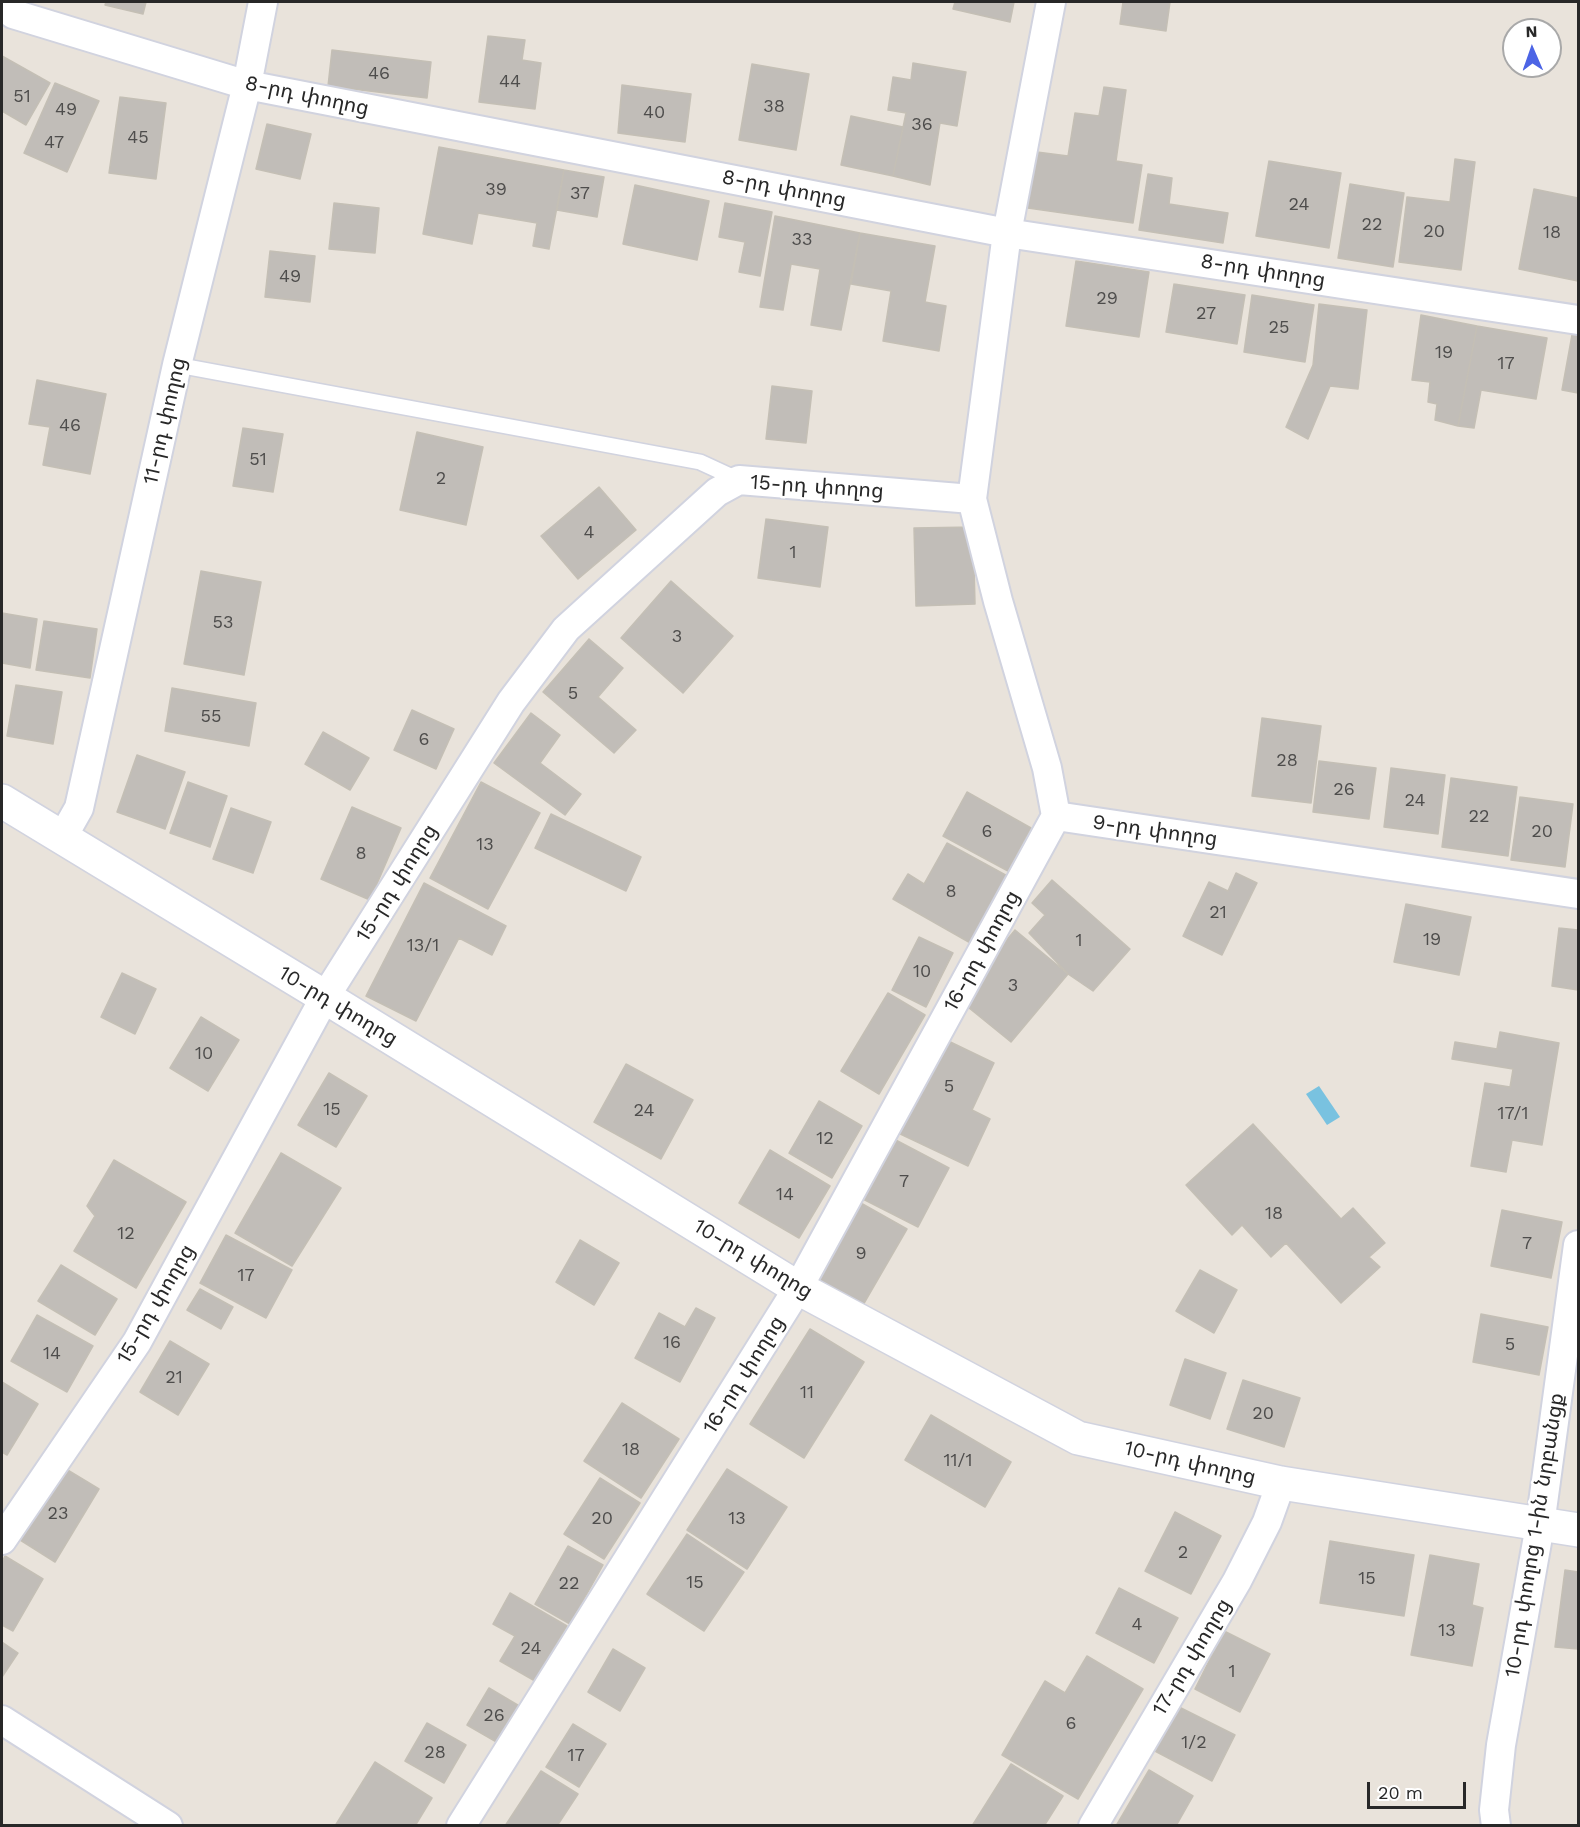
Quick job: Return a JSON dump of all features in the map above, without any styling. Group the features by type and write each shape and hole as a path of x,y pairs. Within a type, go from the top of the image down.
{"street":[{"name":"11-րդ փողոց","path":"62,838 79,808 177,365 247,85 263,2"},
{"path":"1051,2 1007,233 972,499 998,601 1047,768 1056,816"},
{"name":"8-րդ փողոց","path":"2,6 13,14 247,85 1007,233 1578,320"},
{"name":"15-րդ փողոց","path":"2,1540 137,1342 325,997 511,702 566,629 717,492 739,480 972,499"},
{"name":"10-րդ փողոց","path":"2,801 798,1288 1078,1438 1281,1483 1578,1530"},
{"name":"9-րդ փողոց","path":"1056,816 1578,894"},
{"name":"16-րդ փողոց","path":"461,1826 798,1288 1056,816"},
{"name":"10-րդ փողոց 1-ին նրբանցք","path":"1496,1826 1494,1809 1501,1745 1540,1525 1578,1245"},
{"name":"17-րդ փողոց","path":"1093,1826 1238,1581 1267,1522 1281,1483"},
{"path":"2,1720 168,1826"}],"lane":[{"path":"177,365 700,462 739,480"}],"water":[{"path":"1319,1086 1340,1117 1327,1125 1306,1094"}],"building":[{"path":"106,2 146,2 143,14 105,5"},
{"path":"955,2 1014,2 1010,22 953,9"},
{"path":"1123,2 1170,2 1166,31 1120,24"},
{"path":"488,36 525,40 522,60 541,63 535,109 479,102"},
{"path":"332,50 431,62 427,98 328,86"},
{"path":"2,56 50,83 26,125 2,111"},
{"path":"913,63 966,72 957,126 940,123 930,185 893,176 906,113 888,110 893,77 911,80"},
{"path":"752,64 809,74 796,150 739,140"},
{"path":"55,83 99,101 67,172 24,153"},
{"path":"622,85 691,94 685,142 618,133"},
{"path":"1104,87 1126,90 1116,161 1142,165 1133,223 1021,207 1029,151 1068,156 1075,113 1099,116"},
{"path":"120,97 166,103 156,179 109,173"},
{"path":"851,116 903,127 893,176 841,165"},
{"path":"267,124 311,134 300,179 256,169"},
{"path":"439,147 564,170 549,249 533,246 537,223 478,213 472,244 423,234"},
{"path":"1455,159 1475,162 1461,270 1399,262 1407,197 1450,202"},
{"path":"1269,161 1341,173 1329,248 1256,236"},
{"path":"564,170 604,177 597,217 557,210"},
{"path":"1148,174 1172,178 1169,204 1228,213 1223,243 1139,230"},
{"path":"1350,184 1404,193 1393,267 1338,258"},
{"path":"635,185 709,201 697,260 623,244"},
{"path":"1534,189 1578,198 1578,281 1519,269"},
{"path":"334,203 379,208 375,253 329,249"},
{"path":"725,203 772,212 760,276 739,272 745,242 719,237"},
{"path":"775,216 860,233 841,330 811,325 820,269 791,264 783,310 760,307"},
{"path":"860,233 935,246 925,302 946,306 939,351 883,341 891,291 851,284"},
{"path":"270,251 315,256 310,302 265,297"},
{"path":"1076,261 1149,272 1139,337 1066,326"},
{"path":"1174,284 1245,295 1237,344 1166,332"},
{"path":"1252,295 1314,305 1305,362 1244,352"},
{"path":"1319,304 1367,310 1358,389 1330,386 1308,439 1286,427 1313,365"},
{"path":"1421,315 1477,326 1458,426 1435,420 1437,404 1428,402 1430,382 1412,380"},
{"path":"1477,326 1547,338 1536,399 1481,390 1474,428 1458,426"},
{"path":"1572,335 1578,336 1578,393 1562,390"},
{"path":"37,380 106,394 90,474 43,465 50,427 29,424"},
{"path":"772,386 812,391 806,443 766,439"},
{"path":"243,428 283,434 273,492 233,486"},
{"path":"417,432 483,447 466,525 400,510"},
{"path":"599,487 636,530 578,579 541,536"},
{"path":"766,519 828,527 820,587 758,578"},
{"path":"973,527 975,604 916,606 914,528"},
{"path":"201,571 261,582 244,675 184,664"},
{"path":"671,581 733,636 683,693 621,638"},
{"path":"2,613 37,619 30,668 2,663"},
{"path":"44,621 97,629 90,678 36,670"},
{"path":"589,639 623,668 598,697 636,730 614,753 543,692"},
{"path":"16,685 62,692 53,744 7,736"},
{"path":"172,688 256,703 249,746 165,731"},
{"path":"412,710 454,729 436,769 394,750"},
{"path":"531,713 560,735 540,763 581,794 565,815 494,763"},
{"path":"1262,718 1321,726 1311,803 1252,796"},
{"path":"323,732 369,758 350,790 305,764"},
{"path":"137,755 185,772 165,829 117,812"},
{"path":"1319,761 1376,768 1369,819 1313,812"},
{"path":"1391,768 1445,775 1438,834 1384,827"},
{"path":"1451,778 1517,787 1508,856 1442,847"},
{"path":"188,782 227,796 210,847 170,833"},
{"path":"481,782 540,813 488,909 430,878"},
{"path":"967,792 1031,828 1008,871 943,836"},
{"path":"1520,797 1573,804 1565,867 1511,860"},
{"path":"352,807 401,828 370,900 321,879"},
{"path":"231,808 271,822 253,873 213,859"},
{"path":"551,814 641,857 626,891 535,848"},
{"path":"947,843 1011,878 974,945 893,899 908,874 924,884"},
{"path":"1236,873 1257,883 1222,955 1183,936 1209,882 1228,891"},
{"path":"1052,880 1130,949 1093,991 1068,974 1029,933 1045,915 1032,903"},
{"path":"424,883 506,926 492,955 459,938 416,1021 366,996"},
{"path":"1406,904 1471,917 1459,975 1394,962"},
{"path":"1559,928 1578,930 1578,990 1552,986"},
{"path":"1015,930 1068,974 1011,1042 958,999"},
{"path":"919,937 953,953 926,1007 892,990"},
{"path":"122,973 156,989 135,1034 101,1017"},
{"path":"888,993 925,1015 879,1094 841,1071"},
{"path":"201,1017 239,1040 208,1091 170,1068"},
{"path":"1500,1032 1559,1043 1542,1145 1512,1140 1506,1172 1471,1166 1485,1083 1510,1087 1513,1069 1452,1059 1455,1042 1497,1049"},
{"path":"940,1037 994,1063 972,1110 990,1119 968,1166 894,1131"},
{"path":"626,1064 693,1100 661,1159 594,1122"},
{"path":"329,1073 367,1096 336,1147 298,1125"},
{"path":"819,1101 862,1126 832,1178 789,1153"},
{"path":"1253,1124 1341,1219 1353,1208 1385,1243 1369,1257 1380,1267 1341,1303 1286,1243 1271,1257 1242,1225 1232,1235 1186,1185"},
{"path":"890,1137 949,1168 918,1227 859,1197"},
{"path":"770,1150 830,1186 799,1238 739,1203"},
{"path":"281,1153 341,1188 292,1266 235,1233"},
{"path":"114,1160 186,1202 136,1288 74,1251 95,1216 87,1206"},
{"path":"859,1202 907,1229 863,1305 815,1278"},
{"path":"1502,1210 1562,1222 1551,1278 1491,1266"},
{"path":"226,1235 292,1270 266,1318 200,1283"},
{"path":"580,1240 619,1263 594,1305 556,1282"},
{"path":"61,1265 117,1299 95,1335 38,1301"},
{"path":"1200,1270 1237,1290 1214,1333 1176,1311"},
{"path":"200,1289 233,1307 221,1329 187,1310"},
{"path":"696,1308 715,1318 680,1382 635,1358 659,1313 685,1327"},
{"path":"1481,1314 1548,1327 1539,1375 1473,1362"},
{"path":"37,1315 93,1346 67,1392 11,1361"},
{"path":"810,1329 864,1362 804,1458 750,1424"},
{"path":"170,1341 209,1364 178,1415 140,1392"},
{"path":"1185,1359 1226,1373 1210,1419 1170,1405"},
{"path":"1243,1380 1300,1398 1284,1447 1227,1429"},
{"path":"2,1382 38,1404 7,1455 2,1452"},
{"path":"622,1403 679,1439 641,1498 584,1461"},
{"path":"931,1415 1011,1462 985,1507 905,1460"},
{"path":"61,1466 99,1489 55,1562 17,1538"},
{"path":"727,1469 787,1507 747,1569 687,1530"},
{"path":"600,1478 640,1503 604,1559 564,1534"},
{"path":"1175,1512 1221,1536 1191,1594 1145,1571"},
{"path":"687,1534 744,1572 704,1631 647,1594"},
{"path":"1330,1541 1414,1555 1404,1616 1320,1603"},
{"path":"568,1546 603,1565 570,1624 535,1604"},
{"path":"1430,1555 1479,1564 1472,1605 1483,1608 1472,1666 1411,1655"},
{"path":"5,1556 43,1579 13,1631 2,1625 2,1562"},
{"path":"1565,1570 1578,1572 1578,1649 1555,1647"},
{"path":"1119,1588 1178,1618 1154,1663 1096,1633"},
{"path":"510,1593 567,1626 535,1681 500,1661 515,1636 493,1624"},
{"path":"1224,1631 1270,1654 1240,1712 1195,1689"},
{"path":"2,1642 18,1653 2,1677"},
{"path":"613,1649 645,1668 620,1711 588,1692"},
{"path":"1087,1656 1143,1689 1078,1799 1002,1755 1045,1681 1065,1693"},
{"path":"489,1688 521,1707 500,1744 467,1725"},
{"path":"1177,1706 1235,1735 1212,1781 1153,1750"},
{"path":"427,1723 466,1745 444,1783 405,1761"},
{"path":"573,1724 606,1744 579,1787 546,1767"},
{"path":"375,1762 432,1798 415,1826 335,1826"},
{"path":"1011,1764 1063,1796 1044,1826 972,1826"},
{"path":"1149,1770 1193,1796 1176,1826 1116,1826"},
{"path":"541,1771 578,1794 557,1826 505,1826"}]}
